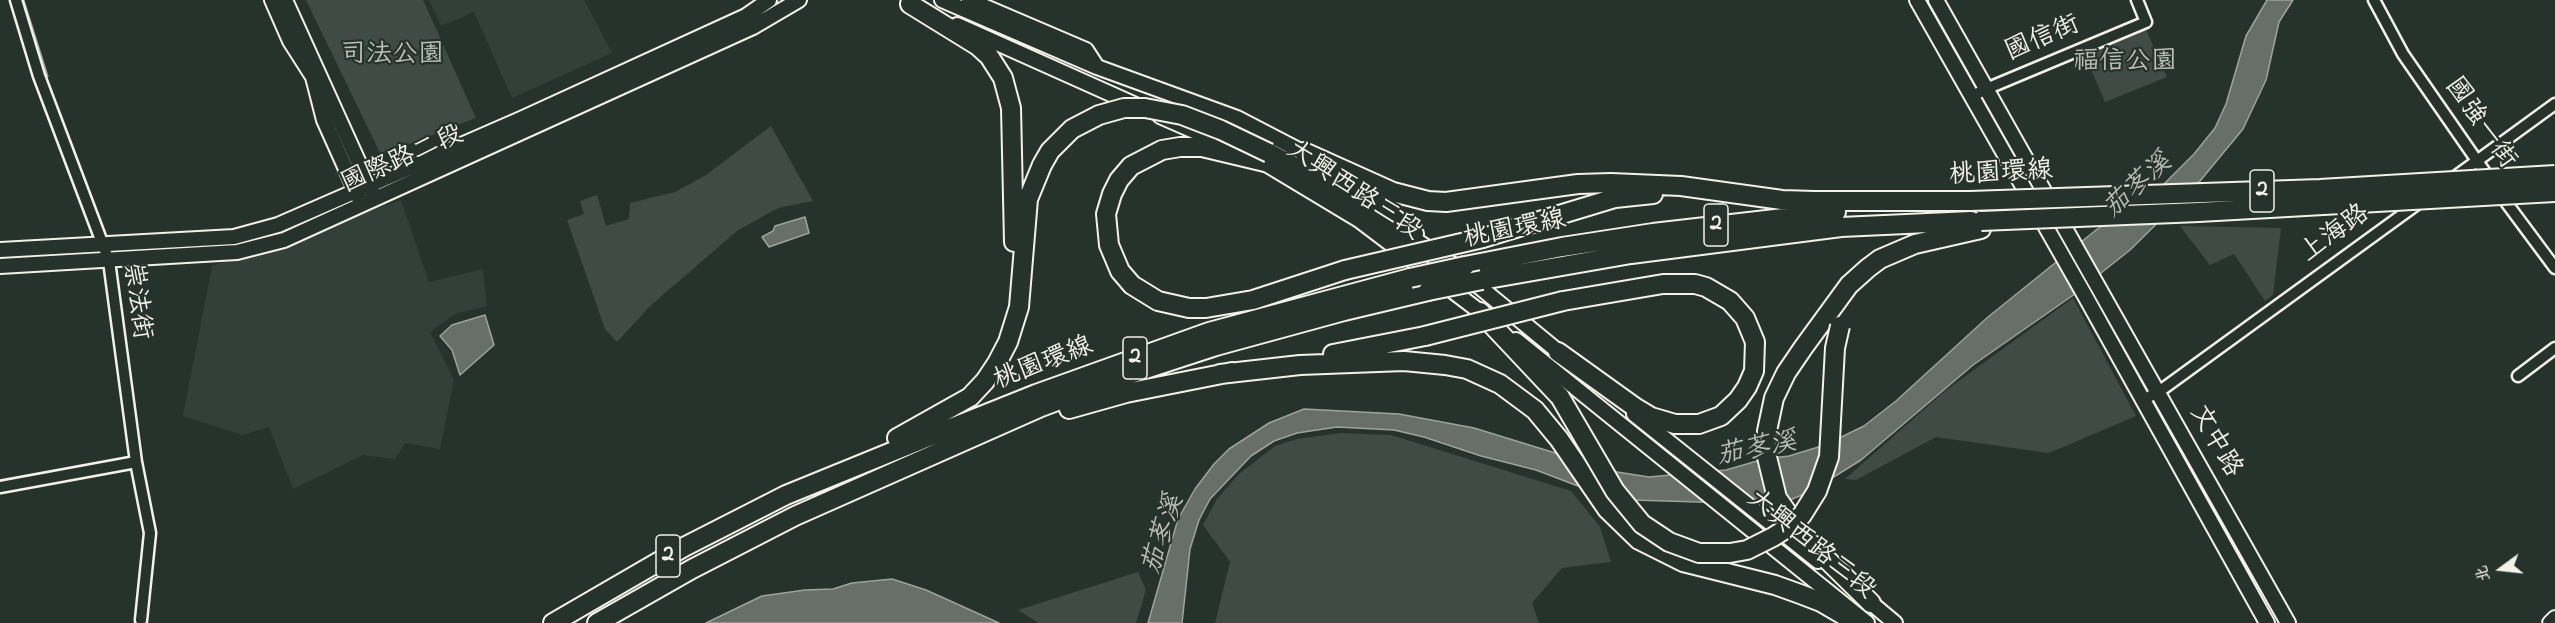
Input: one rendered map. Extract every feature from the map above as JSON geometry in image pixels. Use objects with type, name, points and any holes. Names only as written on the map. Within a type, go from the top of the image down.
[{"type":"highway","points":[[905,2],[978,46],[997,67],[1008,90],[1012,126],[1015,277],[1008,342]]},
{"type":"highway","points":[[867,458],[970,397],[985,381],[1008,342],[1019,307],[1028,200],[1042,165],[1050,151],[1072,129],[1099,115],[1124,108],[1145,108],[1182,115],[1221,130],[1267,158],[1334,188],[1471,274]]},
{"type":"highway","points":[[1267,158],[1202,147],[1180,147],[1162,150],[1131,166],[1119,180],[1106,214],[1109,245],[1120,271],[1132,285],[1158,301],[1189,308],[1206,308],[1253,300],[1345,270],[1483,238],[1625,197],[1656,194],[1741,195]]},
{"type":"highway","points":[[1304,152],[1393,192],[1428,201],[1467,201],[1578,184],[1611,183],[1681,186],[1741,195],[1814,201],[1970,201]]},
{"type":"highway","name":"桃園環線","points":[[597,623],[692,569],[785,521],[1041,407],[1115,379],[1216,346],[1428,291],[1471,274],[1562,247],[1653,233],[1827,213],[1970,201],[2320,189],[2555,175]]},
{"type":"highway","name":"桃園環線","points":[[867,458],[1209,332],[1410,278],[1471,274],[1840,227],[1981,225],[2048,218],[2555,192]]},
{"type":"highway","points":[[1872,603],[1806,538],[1777,498],[1767,466],[1766,441],[1769,416],[1780,384],[1849,285],[1880,259],[1915,244],[1981,225]]},
{"type":"highway","points":[[1480,312],[1560,397],[1615,491],[1642,524],[1669,542],[1699,553],[1730,554],[1747,550],[1790,526],[1802,514],[1817,491],[1829,457],[1834,359],[1840,326],[1849,302],[1866,281],[1895,255],[1915,244]]},
{"type":"highway","points":[[945,448],[1086,403],[1220,374],[1425,336],[1563,301],[1663,284],[1695,284],[1706,287],[1730,301],[1745,318],[1755,342],[1755,363],[1747,387],[1731,408],[1710,421],[1688,426],[1665,422],[1644,412],[1558,352]]},
{"type":"highway","points":[[1220,374],[1300,365],[1426,362],[1467,369],[1515,393],[1546,423],[1607,509],[1639,540],[1683,562],[1775,585],[1800,594],[1821,602],[1857,623]]},
{"type":"highway","name":"2","points":[[553,623],[684,547],[786,495],[867,458]]},
{"type":"street","name":"崇法街","points":[[16,0],[39,76],[109,261],[135,462],[150,533],[141,620]]},
{"type":"street","name":"國際路二段","points":[[0,266],[109,261],[257,249],[284,240],[362,206],[601,90],[746,16],[769,0]]},
{"type":"street","name":"國際路二段","points":[[0,250],[250,234],[278,225],[369,185],[753,27],[799,0]]},
{"type":"street","name":"大興西路三段","points":[[942,0],[1096,67],[1156,91],[1237,118],[1304,152],[1376,201],[1471,274],[1558,352],[1894,623]]},
{"type":"street","points":[[969,0],[1086,50],[1096,67]]},
{"type":"street","points":[[1917,0],[1971,97]]},
{"type":"street","points":[[1936,0],[1986,89]]},
{"type":"street","name":"國信街","points":[[1971,97],[2146,22],[2137,0]]},
{"type":"street","name":"國強一街","points":[[2374,0],[2403,54],[2476,160],[2555,268]]},
{"type":"street","name":"大興西路三段","points":[[905,2],[1267,158],[1359,220],[1480,312],[1867,623]]},
{"type":"street","points":[[280,3],[376,199]]},
{"type":"street","points":[[280,3],[290,41],[313,77],[324,120],[362,206]]},
{"type":"street","name":"文中路","points":[[1986,89],[2288,623]]},
{"type":"street","name":"文中路","points":[[1971,97],[2084,294],[2266,623]]},
{"type":"street","name":"上海路","points":[[2142,401],[2158,392],[2555,105]]},
{"type":"street","points":[[2072,273],[2085,263]]},
{"type":"street","points":[[2518,376],[2555,348]]},
{"type":"street","points":[[0,487],[135,462]]},
{"type":"street","points":[[2550,623],[2555,618]]},
{"type":"shaded area","points":[[429,0],[584,0],[612,53],[512,98],[474,12],[441,26]]},
{"type":"shaded area","points":[[2267,0],[2293,0],[2279,22],[2266,80],[2243,129],[2200,181],[2130,250],[2072,296],[1973,365],[1861,460],[1811,491],[1790,500],[1765,504],[1632,500],[1599,494],[1536,470],[1394,430],[1337,427],[1297,433],[1274,441],[1251,456],[1210,499],[1199,520],[1190,549],[1182,623],[1148,623],[1178,519],[1195,489],[1229,449],[1269,423],[1304,409],[1399,414],[1474,428],[1617,472],[1649,477],[1726,470],[1764,459],[1789,456],[1825,445],[1864,426],[1896,401],[1988,317],[2096,230],[2164,184],[2194,154],[2215,128],[2226,104],[2246,36]]},
{"type":"shaded area","points":[[401,200],[429,282],[483,269],[487,306],[455,314],[430,332],[454,380],[440,449],[405,443],[395,459],[363,455],[293,489],[269,427],[242,435],[183,416],[212,266]]},
{"type":"shaded area","points":[[805,217],[809,233],[769,247],[762,237],[773,231],[775,226]]},
{"type":"shaded area","points":[[485,315],[494,345],[460,375],[452,350],[440,336],[452,325]]},
{"type":"shaded area","points":[[892,579],[926,590],[999,623],[706,623],[762,596],[833,589],[852,583]]},
{"type":"green space","name":"司法公園","points":[[306,0],[423,0],[476,118],[381,155]]},
{"type":"green space","name":"福信公園","points":[[2144,25],[2167,77],[2105,102],[2083,51]]},
{"type":"green space","points":[[771,126],[813,201],[778,208],[737,231],[650,306],[617,342],[605,329],[567,220],[584,214],[580,201],[597,195],[606,226],[629,219],[630,203],[675,192],[706,175]]},
{"type":"green space","points":[[2180,226],[2281,228],[2273,295],[2265,301],[2234,254],[2210,265]]},
{"type":"green space","points":[[2073,298],[2136,416],[2049,453],[1936,437],[1856,480],[1845,479],[1945,391]]},
{"type":"green space","points":[[1341,433],[1391,435],[1571,491],[1600,527],[1611,562],[1562,568],[1532,603],[1539,623],[1215,623],[1230,562],[1203,525],[1217,499],[1239,474],[1275,446],[1297,439]]},
{"type":"green space","points":[[1138,572],[1146,590],[1136,623],[1039,623],[1018,610]]},
{"type":"waterway","points":[[23,0],[47,76]]},
{"type":"water label","name":"茄苳溪","points":[[2139,187]]},
{"type":"water label","name":"茄苳溪","points":[[1757,451]]},
{"type":"water label","name":"茄苳溪","points":[[1165,535]]}]
